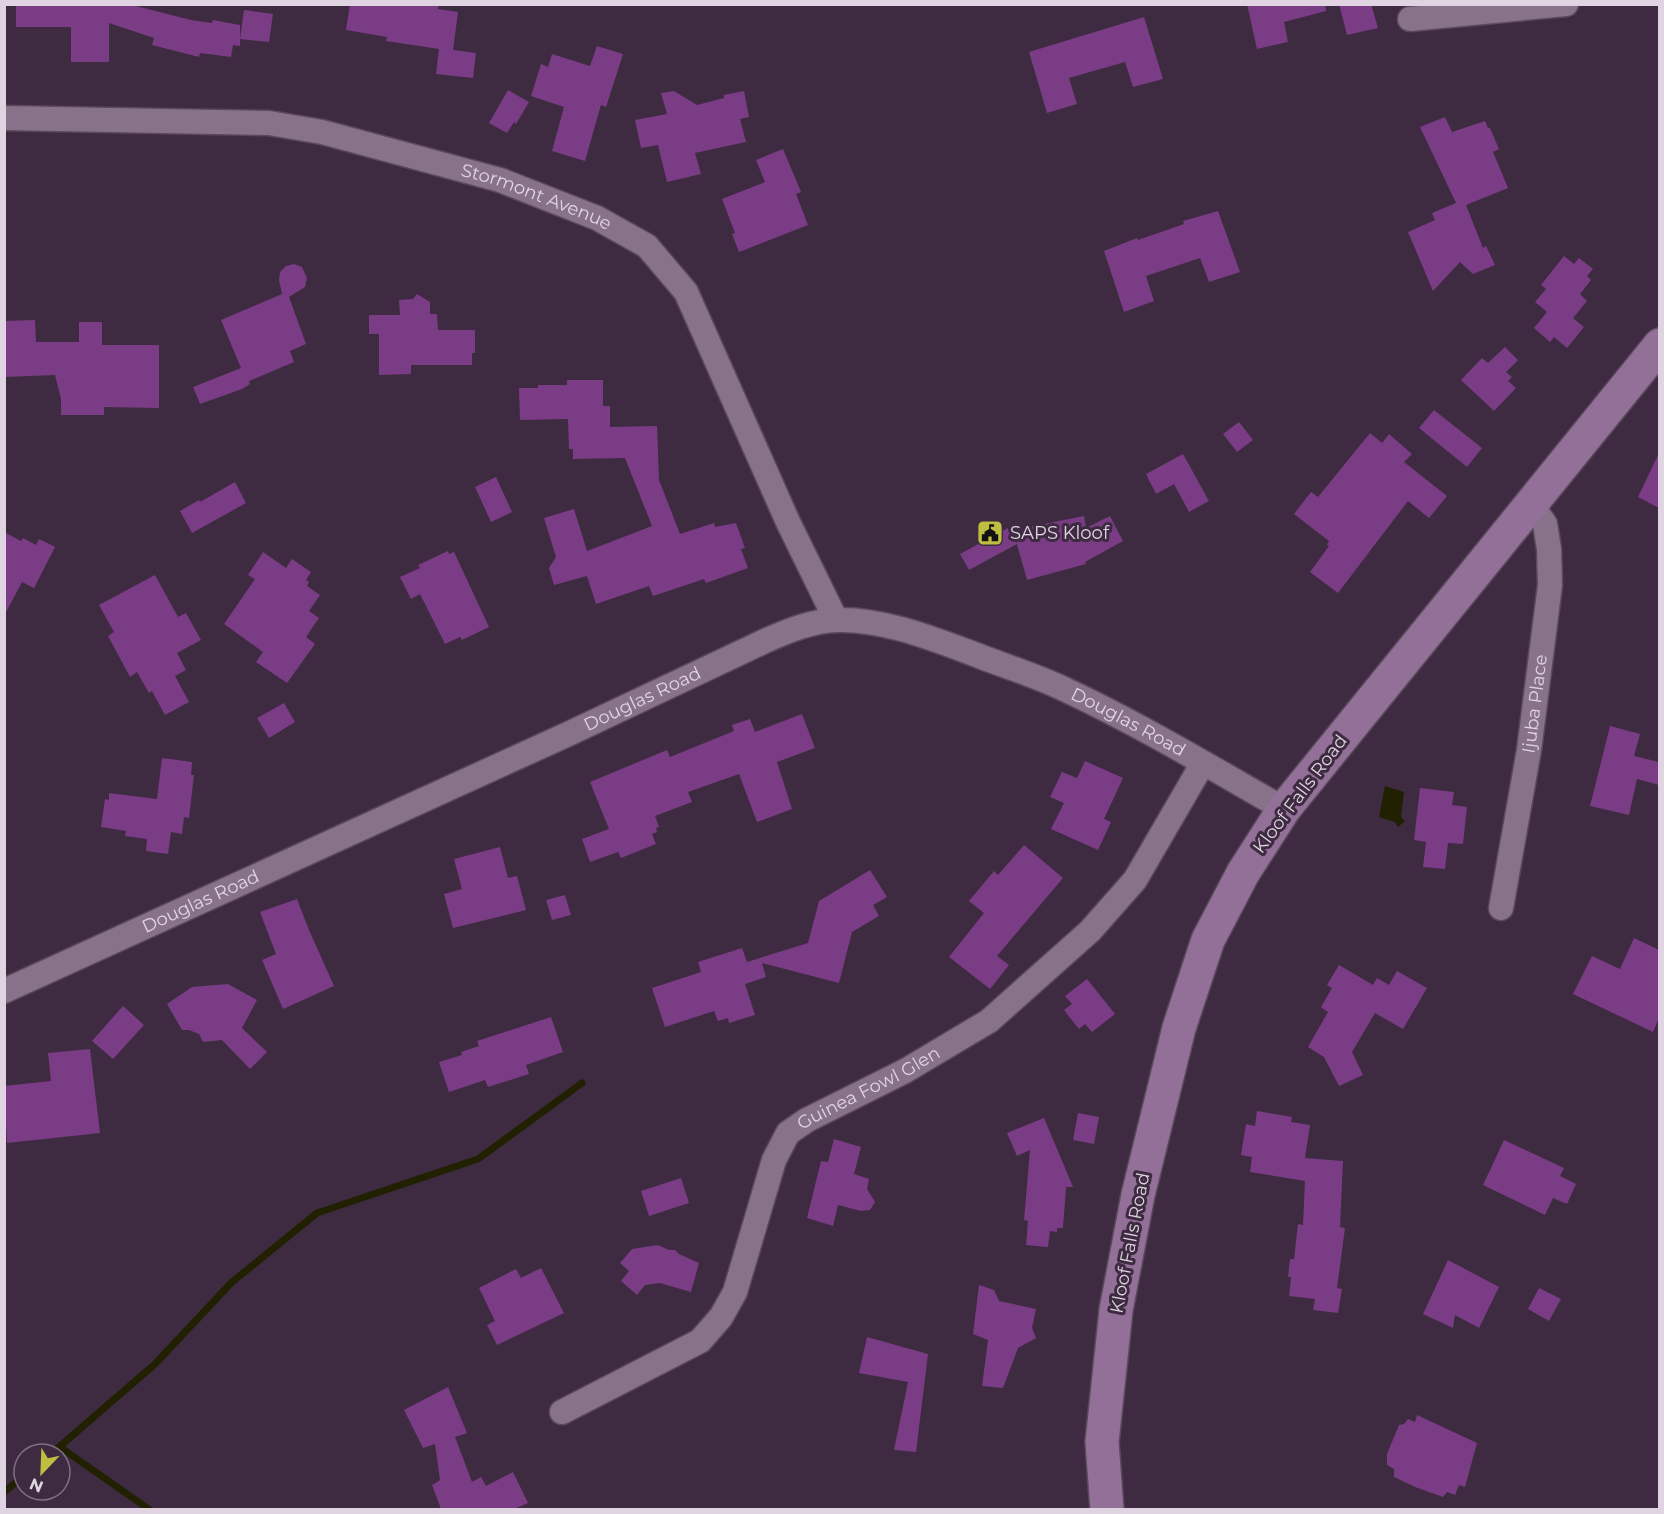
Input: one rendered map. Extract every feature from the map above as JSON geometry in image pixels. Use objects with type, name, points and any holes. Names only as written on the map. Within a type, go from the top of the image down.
[{"type":"main road","name":"Kloof Falls Road","points":[[1107,1509],[1102,1442],[1116,1310],[1138,1195],[1179,1028],[1208,939],[1243,873],[1284,809],[1659,345]]},
{"type":"street","points":[[1410,19],[1566,4]]},
{"type":"street","name":"Stormont Avenue","points":[[4,118],[269,123],[322,132],[500,180],[597,218],[647,246],[686,292],[788,522],[836,620]]},
{"type":"street","name":"Ijuba Place","points":[[1501,908],[1529,750],[1550,585],[1549,549],[1545,524],[1531,504]]},
{"type":"street","name":"Douglas Road","points":[[4,991],[566,735],[729,657],[801,626],[836,620],[862,621],[891,627],[945,643],[1062,688],[1284,809]]},
{"type":"street","name":"Guinea Fowl Glen","points":[[562,1412],[700,1341],[721,1317],[735,1292],[774,1160],[788,1133],[807,1120],[905,1071],[989,1021],[1090,931],[1135,880],[1203,763]]},
{"type":"shaded area","points":[[1385,786],[1404,792],[1401,817],[1405,821],[1398,827],[1395,822],[1379,817]]},
{"type":"building","points":[[16,4],[128,4],[191,20],[212,23],[213,20],[240,25],[240,46],[233,45],[231,57],[200,53],[199,57],[152,45],[154,38],[109,23],[109,62],[71,62],[71,27],[16,27]]},
{"type":"building","points":[[350,4],[439,4],[438,9],[458,12],[453,50],[476,53],[473,78],[436,74],[439,49],[386,41],[387,37],[346,30]]},
{"type":"building","points":[[1247,4],[1325,4],[1326,11],[1284,22],[1288,42],[1257,49]]},
{"type":"building","points":[[1339,4],[1371,4],[1378,28],[1347,35]]},
{"type":"building","points":[[244,10],[273,14],[269,42],[240,39]]},
{"type":"building","points":[[1144,17],[1163,79],[1133,87],[1125,62],[1069,78],[1077,104],[1047,113],[1029,52]]},
{"type":"building","points":[[597,46],[623,54],[606,107],[601,105],[585,161],[552,151],[564,107],[531,96],[541,64],[548,67],[552,54],[590,66]]},
{"type":"building","points":[[508,90],[529,102],[516,124],[514,122],[507,133],[489,123]]},
{"type":"building","points":[[674,91],[697,105],[724,98],[724,95],[744,91],[749,117],[740,119],[746,142],[695,153],[701,174],[667,182],[658,145],[641,148],[635,120],[667,114],[661,93]]},
{"type":"building","points":[[1445,117],[1452,132],[1485,121],[1499,149],[1493,152],[1508,188],[1466,205],[1483,248],[1486,246],[1495,265],[1473,274],[1460,262],[1433,291],[1408,232],[1435,220],[1432,213],[1456,203],[1420,127]]},
{"type":"building","points":[[783,149],[801,192],[796,194],[808,225],[739,252],[732,234],[735,233],[722,199],[765,182],[756,160]]},
{"type":"building","points":[[1218,211],[1240,272],[1209,282],[1200,258],[1146,276],[1154,301],[1124,312],[1104,251],[1184,224],[1183,221]]},
{"type":"building","points":[[1564,256],[1574,264],[1579,258],[1593,269],[1587,276],[1591,280],[1580,294],[1587,301],[1573,318],[1584,327],[1567,348],[1554,337],[1550,342],[1534,328],[1547,312],[1535,302],[1546,289],[1541,285]]},
{"type":"building","points":[[294,264],[302,267],[307,278],[305,287],[289,297],[306,344],[290,351],[294,362],[249,381],[250,384],[242,389],[200,404],[193,387],[241,368],[221,320],[282,294],[280,272],[286,266]]},
{"type":"building","points":[[417,294],[430,302],[430,314],[437,314],[438,330],[475,330],[475,353],[472,353],[472,365],[411,365],[411,374],[379,375],[379,334],[369,334],[369,315],[400,315],[399,300],[413,299]]},
{"type":"building","points":[[35,320],[36,342],[79,342],[79,322],[102,322],[102,345],[159,345],[159,408],[104,407],[104,415],[61,415],[61,399],[55,375],[4,377],[4,321]]},
{"type":"building","points":[[1505,347],[1518,360],[1506,372],[1512,377],[1508,381],[1516,388],[1494,411],[1461,380],[1482,358],[1488,363]]},
{"type":"building","points":[[567,380],[603,380],[603,406],[610,406],[610,427],[657,426],[659,480],[680,534],[714,523],[715,527],[736,523],[745,548],[741,549],[748,568],[706,583],[704,579],[653,596],[649,586],[596,604],[587,576],[554,585],[549,568],[556,557],[544,518],[574,509],[587,551],[652,526],[625,458],[573,459],[573,449],[569,449],[568,419],[520,420],[519,388],[538,388],[538,385],[567,385]]},
{"type":"building","points":[[1434,410],[1482,448],[1467,467],[1419,428]]},
{"type":"building","points":[[1239,422],[1253,440],[1237,452],[1223,434]]},
{"type":"building","points":[[1370,433],[1382,443],[1389,434],[1412,454],[1404,462],[1447,496],[1429,518],[1408,501],[1338,593],[1310,572],[1329,546],[1327,545],[1329,541],[1294,514],[1311,492],[1318,497]]},
{"type":"building","points":[[1659,453],[1659,508],[1638,497]]},
{"type":"building","points":[[1183,454],[1209,501],[1189,512],[1174,484],[1156,494],[1146,474]]},
{"type":"building","points":[[496,477],[512,512],[491,522],[475,487]]},
{"type":"building","points":[[235,482],[246,503],[192,533],[180,511]]},
{"type":"building","points":[[1084,516],[1086,528],[1110,516],[1123,541],[1085,562],[1086,564],[1027,580],[1013,530]]},
{"type":"building","points":[[1008,528],[1017,544],[969,570],[960,554]]},
{"type":"building","points":[[4,532],[21,541],[23,538],[36,545],[39,539],[55,547],[34,588],[22,582],[4,616]]},
{"type":"building","points":[[448,551],[449,554],[454,552],[489,627],[462,640],[460,637],[445,644],[420,594],[411,599],[400,577],[420,568],[418,565]]},
{"type":"building","points":[[263,552],[286,568],[292,559],[311,572],[306,580],[309,582],[307,586],[320,595],[309,611],[319,618],[306,637],[315,644],[287,683],[256,662],[263,652],[224,624],[255,579],[248,575]]},
{"type":"building","points":[[155,575],[178,617],[186,613],[201,640],[177,653],[186,670],[175,676],[189,702],[165,715],[152,691],[149,693],[137,672],[130,677],[108,636],[114,632],[99,605]]},
{"type":"building","points":[[284,703],[295,722],[269,738],[257,718]]},
{"type":"building","points":[[802,714],[815,748],[777,762],[792,809],[757,822],[739,774],[688,792],[692,802],[655,816],[659,827],[656,828],[657,832],[652,834],[656,844],[621,858],[618,852],[590,862],[582,839],[609,829],[590,782],[667,750],[670,757],[734,731],[732,725],[750,719],[755,732]]},
{"type":"building","points":[[1610,726],[1640,734],[1634,756],[1659,762],[1659,785],[1637,779],[1629,815],[1590,806]]},
{"type":"building","points":[[162,758],[192,762],[191,775],[194,775],[189,818],[184,817],[182,834],[171,832],[168,854],[146,851],[147,839],[125,836],[126,831],[101,827],[105,799],[109,800],[109,793],[157,799]]},
{"type":"building","points":[[1085,761],[1123,778],[1104,819],[1111,822],[1098,850],[1051,829],[1064,803],[1050,797],[1062,772],[1077,778]]},
{"type":"building","points":[[1420,788],[1454,792],[1452,805],[1467,807],[1463,844],[1448,843],[1445,869],[1423,867],[1426,842],[1414,840]]},
{"type":"building","points":[[1024,845],[1063,878],[997,956],[1009,965],[990,989],[949,957],[984,913],[969,901],[994,871],[998,875]]},
{"type":"building","points":[[500,847],[508,878],[517,876],[526,910],[453,928],[444,894],[462,889],[454,859]]},
{"type":"building","points":[[870,870],[887,897],[873,905],[879,916],[852,932],[839,983],[762,963],[766,977],[745,984],[755,1015],[729,1023],[728,1018],[718,1021],[714,1011],[665,1027],[652,988],[701,972],[698,962],[742,948],[747,962],[808,943],[819,901]]},
{"type":"building","points":[[565,895],[571,915],[552,920],[546,900]]},
{"type":"building","points":[[297,899],[334,986],[283,1009],[262,960],[276,954],[260,912]]},
{"type":"building","points":[[1634,938],[1659,950],[1659,1018],[1653,1032],[1573,994],[1592,956],[1620,969]]},
{"type":"building","points":[[1339,965],[1373,985],[1377,978],[1389,985],[1397,971],[1427,988],[1403,1029],[1375,1013],[1352,1052],[1363,1075],[1339,1086],[1324,1057],[1308,1047],[1328,1012],[1321,1007],[1332,988],[1327,985]]},
{"type":"building","points":[[1087,979],[1115,1014],[1092,1032],[1085,1024],[1079,1029],[1064,1010],[1072,1004],[1065,996]]},
{"type":"building","points":[[228,984],[257,1000],[242,1028],[267,1052],[250,1069],[222,1040],[203,1042],[199,1034],[182,1030],[167,1004],[192,987]]},
{"type":"building","points":[[123,1006],[144,1025],[113,1059],[92,1041]]},
{"type":"building","points":[[551,1017],[563,1052],[526,1065],[529,1074],[488,1087],[485,1080],[449,1092],[439,1062],[462,1055],[461,1052],[479,1046],[477,1041]]},
{"type":"building","points":[[90,1049],[100,1133],[7,1143],[4,1086],[51,1081],[48,1053]]},
{"type":"building","points":[[1257,1111],[1292,1117],[1291,1122],[1310,1125],[1305,1158],[1343,1161],[1340,1227],[1345,1228],[1337,1288],[1342,1289],[1338,1313],[1313,1310],[1315,1299],[1289,1296],[1290,1259],[1294,1259],[1298,1224],[1303,1225],[1305,1181],[1250,1172],[1252,1157],[1241,1155],[1246,1124],[1255,1126]]},
{"type":"building","points":[[1078,1113],[1099,1117],[1094,1144],[1073,1140]]},
{"type":"building","points":[[1044,1118],[1073,1187],[1066,1187],[1063,1228],[1057,1228],[1057,1232],[1050,1231],[1048,1247],[1026,1245],[1028,1221],[1024,1220],[1030,1150],[1017,1156],[1007,1133]]},
{"type":"building","points":[[834,1139],[861,1147],[854,1174],[869,1179],[867,1189],[875,1202],[870,1210],[861,1211],[838,1205],[833,1226],[807,1218],[821,1161],[828,1162]]},
{"type":"building","points":[[1504,1140],[1564,1168],[1560,1176],[1576,1184],[1567,1204],[1553,1198],[1545,1215],[1483,1185]]},
{"type":"building","points":[[681,1178],[689,1203],[649,1216],[641,1191]]},
{"type":"building","points":[[658,1245],[675,1250],[699,1263],[691,1292],[660,1283],[645,1285],[637,1295],[621,1281],[629,1271],[620,1263],[632,1249]]},
{"type":"building","points":[[1448,1260],[1499,1287],[1479,1328],[1455,1315],[1453,1328],[1423,1314]]},
{"type":"building","points":[[541,1268],[564,1313],[497,1345],[487,1325],[495,1321],[479,1288],[516,1269],[521,1278]]},
{"type":"building","points":[[979,1285],[994,1290],[999,1301],[1036,1309],[1032,1328],[1036,1338],[1018,1348],[1003,1388],[982,1386],[988,1340],[973,1334]]},
{"type":"building","points":[[1539,1288],[1561,1299],[1549,1321],[1528,1309]]},
{"type":"building","points":[[867,1337],[928,1354],[916,1452],[894,1450],[908,1382],[859,1373]]},
{"type":"building","points":[[448,1387],[467,1433],[455,1437],[472,1482],[481,1477],[486,1486],[513,1472],[528,1503],[514,1509],[441,1509],[432,1485],[440,1480],[435,1444],[423,1448],[404,1410]]},
{"type":"building","points":[[1417,1415],[1477,1443],[1465,1487],[1459,1485],[1455,1495],[1447,1492],[1443,1497],[1415,1487],[1394,1477],[1394,1469],[1387,1465],[1387,1454],[1399,1425],[1404,1424],[1408,1419],[1415,1422]]},
{"type":"waterway","points":[[65,1442],[155,1364],[232,1282],[317,1213],[478,1159],[582,1083]]},
{"type":"waterway","points":[[72,1455],[150,1510]]},
{"type":"waterway","points":[[4,1492],[12,1486]]},
{"type":"place","name":"SAPS Kloof","points":[[990,533]]}]
